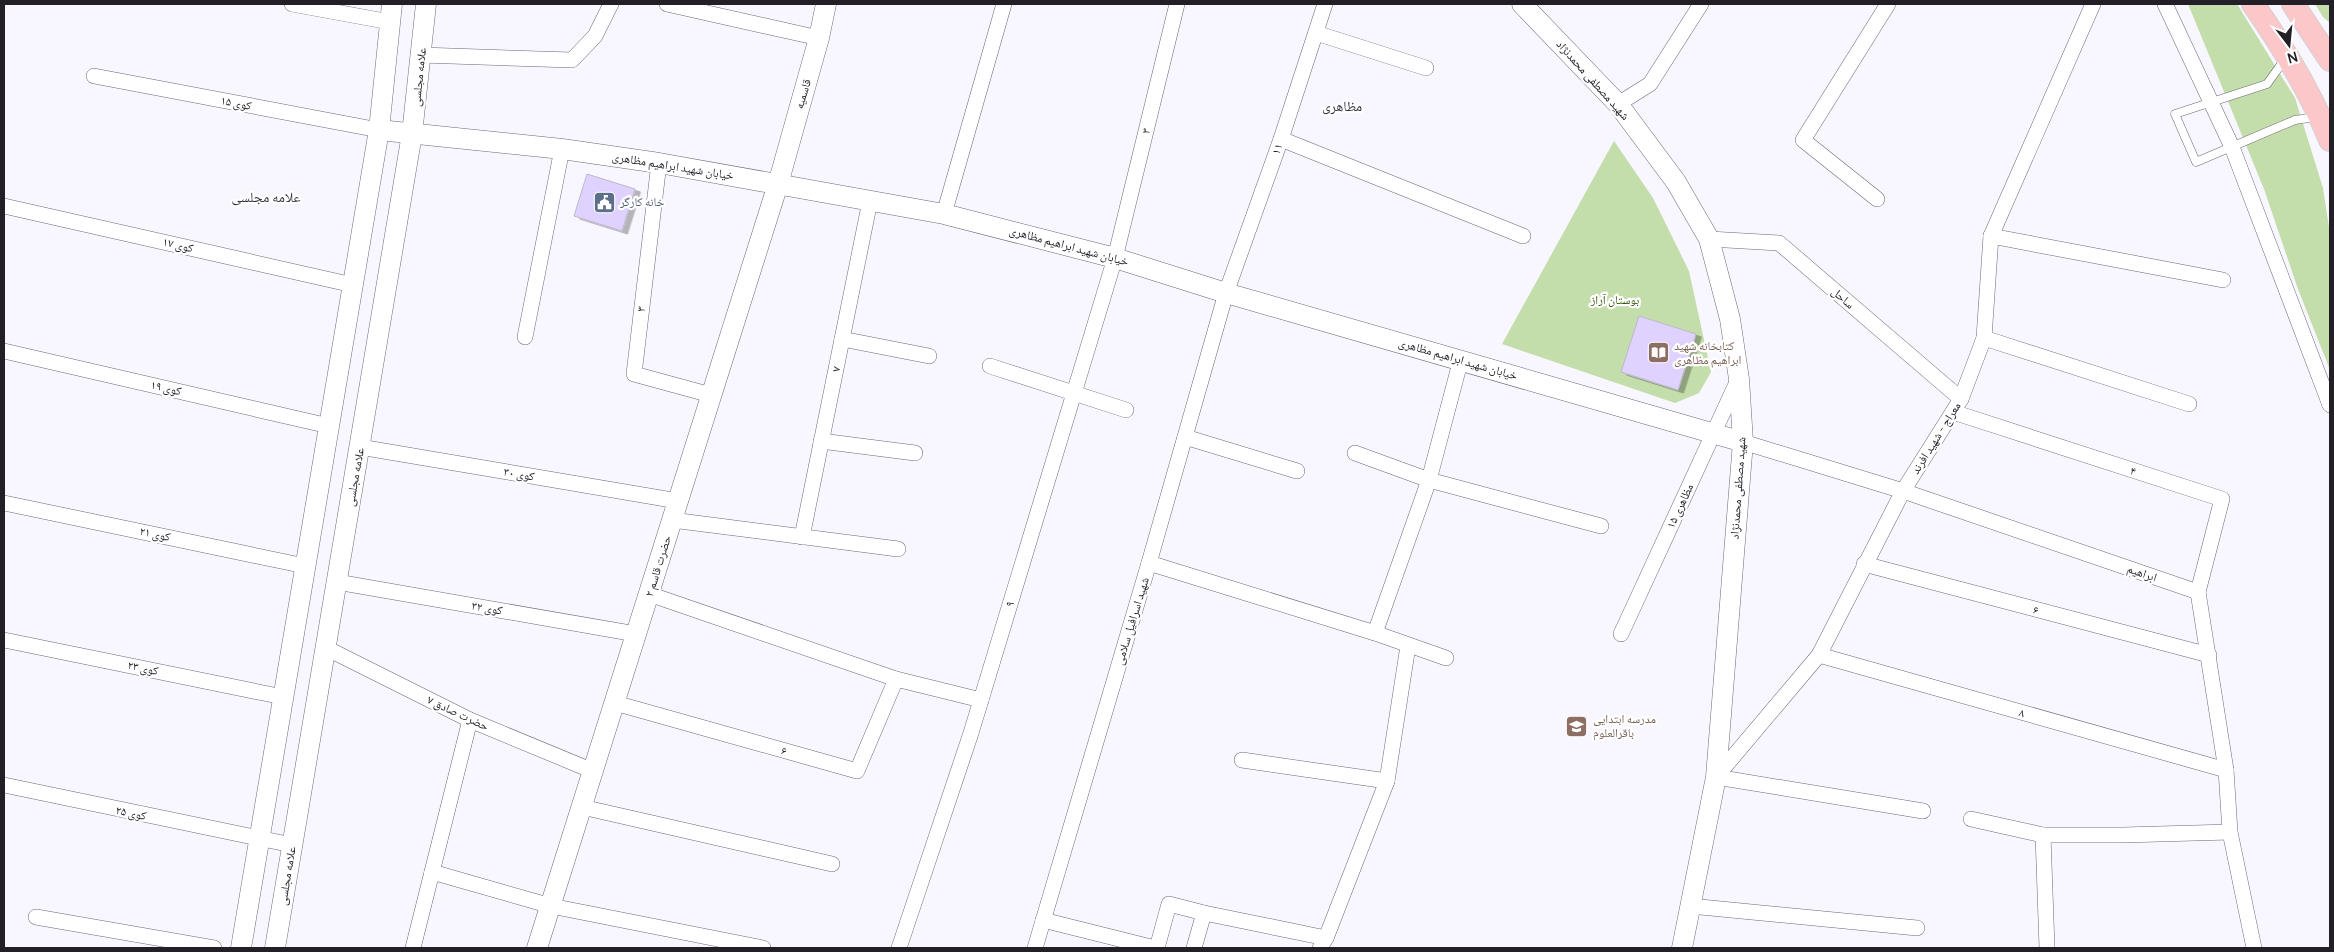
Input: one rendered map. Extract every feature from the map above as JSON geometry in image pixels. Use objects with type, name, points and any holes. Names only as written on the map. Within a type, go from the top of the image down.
[{"type":"main road","name":"علامه مجلسی","points":[[275,948],[412,134],[426,4]]},
{"type":"main road","name":"قاسمیه","points":[[778,184],[819,38],[826,4]]},
{"type":"main road","name":"شهید مصطفی محمدنژاد","points":[[1522,4],[1618,104],[1676,182],[1709,239],[1730,319],[1739,378],[1743,442],[1716,776],[1682,948]]},
{"type":"main road","points":[[2253,4],[2288,55],[2320,116],[2330,140]]},
{"type":"main road","points":[[2293,4],[2329,58]]},
{"type":"main road","points":[[241,948],[379,130],[391,13]]},
{"type":"main road","name":"خیابان شهید ابراهیم مظاهری","points":[[379,130],[562,149],[659,163],[944,214],[1115,258],[1226,293],[1461,359],[1713,435],[1743,442]]},
{"type":"main road","name":"۲ حضرت قاسم","points":[[538,948],[778,184]]},
{"type":"street","points":[[292,4],[391,13]]},
{"type":"street","points":[[421,55],[572,60],[595,36],[610,4]]},
{"type":"street","points":[[667,4],[819,38]]},
{"type":"street","points":[[944,214],[1004,4]]},
{"type":"street","name":"۳","points":[[1115,258],[1177,4]]},
{"type":"street","name":"۱۱","points":[[1226,293],[1281,139],[1325,4]]},
{"type":"street","points":[[1618,104],[1650,84],[1701,4]]},
{"type":"street","points":[[1877,199],[1803,140],[1888,4]]},
{"type":"street","name":"معراج - شهید افرند","points":[[1716,776],[1819,655],[1902,491],[1957,406],[1984,338],[1991,236],[2093,4]]},
{"type":"street","points":[[2165,4],[2213,102],[2232,147],[2330,405]]},
{"type":"street","points":[[1316,33],[1426,68]]},
{"type":"street","name":"کوی ۱۵","points":[[94,76],[379,130]]},
{"type":"street","points":[[1281,139],[1523,236]]},
{"type":"street","points":[[525,337],[562,149]]},
{"type":"street","name":"۳","points":[[659,163],[634,374],[712,395]]},
{"type":"street","name":"۷","points":[[802,537],[870,201]]},
{"type":"street","name":"کوی ۱۷","points":[[4,206],[352,285]]},
{"type":"street","points":[[1991,236],[2224,280]]},
{"type":"street","name":"ساحل","points":[[1709,239],[1779,243],[1957,406]]},
{"type":"street","name":"۹","points":[[899,948],[981,700],[1115,258]]},
{"type":"street","name":"شهید اسرافیل سلامی","points":[[1035,948],[1149,563],[1226,293]]},
{"type":"street","points":[[1984,338],[2189,404]]},
{"type":"street","points":[[842,339],[929,356]]},
{"type":"street","name":"کوی ۱۹","points":[[4,351],[329,426]]},
{"type":"street","points":[[1375,634],[1429,480],[1461,359]]},
{"type":"street","points":[[990,366],[1126,410]]},
{"type":"street","name":"۱۵ مظاهری","points":[[1621,634],[1739,378]]},
{"type":"street","name":"۴","points":[[1957,406],[2222,500],[2198,592]]},
{"type":"street","points":[[1185,437],[1297,472]]},
{"type":"street","points":[[822,441],[915,453]]},
{"type":"street","name":"ابراهیم","points":[[1743,442],[1902,491],[2198,592]]},
{"type":"street","name":"کوی ۳۰","points":[[360,447],[678,501]]},
{"type":"street","points":[[1355,453],[1429,480],[1601,526]]},
{"type":"street","name":"کوی ۲۱","points":[[4,502],[305,566]]},
{"type":"street","points":[[672,520],[898,549]]},
{"type":"street","points":[[1149,563],[1446,658]]},
{"type":"street","name":"۶","points":[[1864,564],[2209,655]]},
{"type":"street","name":"کوی ۳۲","points":[[337,582],[636,634]]},
{"type":"street","points":[[2198,592],[2226,770],[2230,832],[2254,948]]},
{"type":"street","points":[[649,594],[896,678],[981,700]]},
{"type":"street","name":"کوی ۲۳","points":[[4,640],[283,697]]},
{"type":"street","points":[[1043,920],[1156,948],[1169,904],[1323,943],[1386,781],[1408,646]]},
{"type":"street","name":"۷ حضرت صادق","points":[[326,648],[470,720],[593,771]]},
{"type":"street","name":"۸","points":[[1819,655],[2226,770]]},
{"type":"street","name":"۶","points":[[615,703],[857,771],[896,678]]},
{"type":"street","points":[[413,948],[470,720]]},
{"type":"street","points":[[1242,760],[1386,781]]},
{"type":"street","points":[[1716,776],[1923,811]]},
{"type":"street","name":"کوی ۲۵","points":[[4,785],[259,840],[292,845]]},
{"type":"street","points":[[582,807],[832,864]]},
{"type":"street","points":[[1971,819],[2043,834],[2123,835],[2230,832]]},
{"type":"street","points":[[2043,834],[2047,948]]},
{"type":"street","points":[[432,872],[551,906],[762,948]]},
{"type":"street","points":[[1690,906],[1917,928]]},
{"type":"street","points":[[1194,948],[1204,913]]},
{"type":"street","points":[[36,917],[214,948]]},
{"type":"lane","points":[[2288,55],[2267,84],[2175,114],[2196,162],[2295,120],[2320,116]]},
{"type":"green space","points":[[2188,4],[2237,4],[2295,98],[2323,188],[2330,234],[2330,370],[2298,289],[2264,189]]},
{"type":"green space","points":[[2315,4],[2330,4],[2330,23],[2323,17]]},
{"type":"green space","name":"بوستان آراز","points":[[1614,141],[1653,198],[1689,271],[1711,372],[1699,393],[1675,403],[1502,344]]},
{"type":"building","name":"خانه کارگر","points":[[587,174],[635,189],[622,231],[574,216]]},
{"type":"building","name":"کتابخانه شهید ابراهیم مظاهری","points":[[1639,316],[1696,334],[1678,390],[1621,372]]},
{"type":"place","name":"خانه کارگر","points":[[604,202]]},
{"type":"place","name":"کتابخانه شهید ابراهیم مظاهری","points":[[1658,353]]},
{"type":"place","name":"مدرسه ابتدایی باقرالعلوم","points":[[1577,726]]},
{"type":"district","name":"مظاهری","points":[[1342,106]]},
{"type":"district","name":"علامه مجلسی","points":[[266,197]]}]
